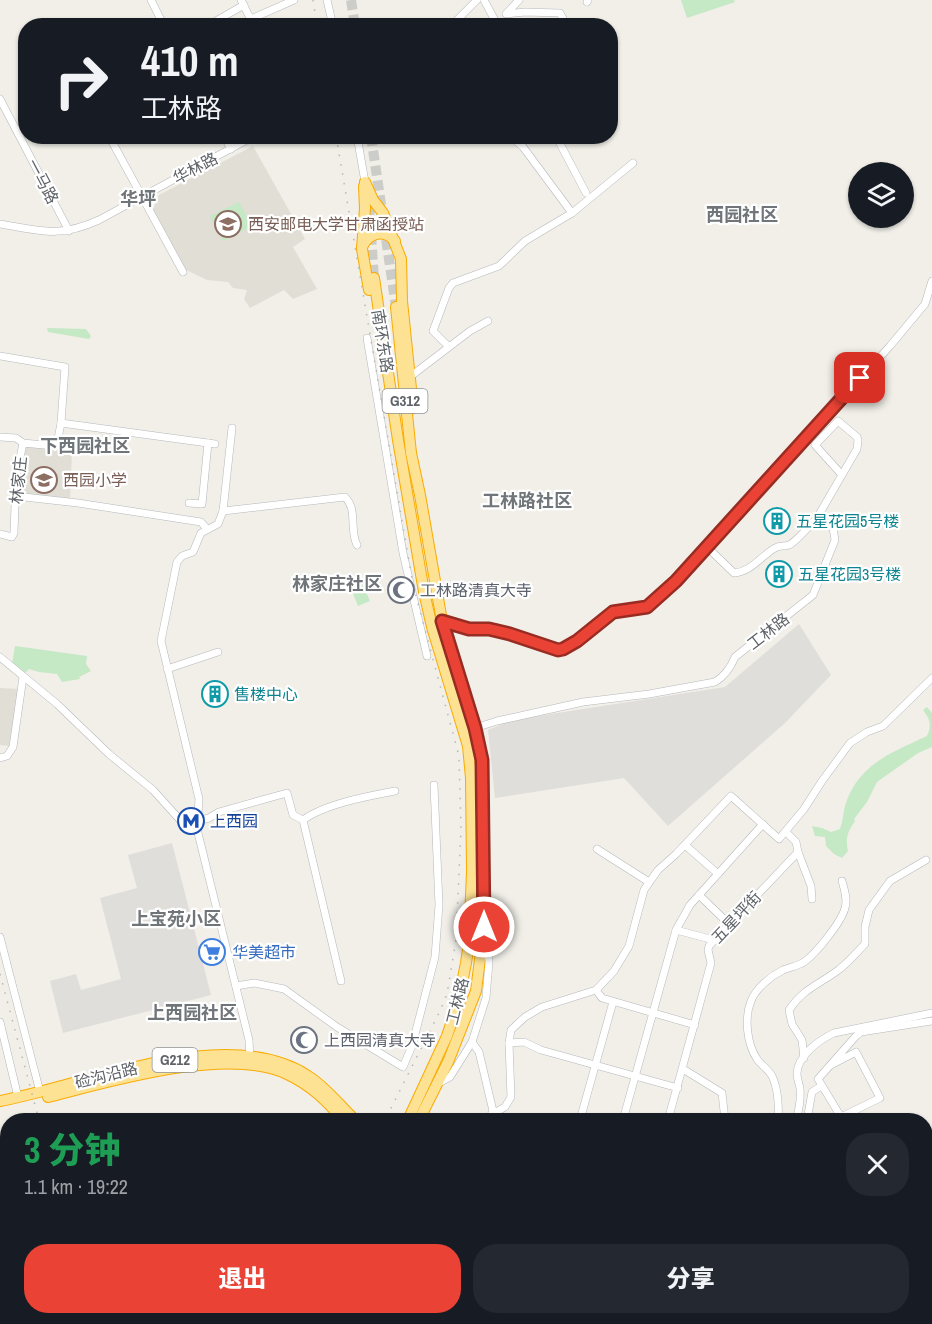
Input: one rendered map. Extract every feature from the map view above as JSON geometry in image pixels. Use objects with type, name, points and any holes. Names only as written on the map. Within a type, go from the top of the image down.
[{"type":"highway","points":[[365,182],[382,213],[401,259],[402,301],[411,376],[420,495]]},
{"type":"highway","points":[[365,182],[362,249],[376,364],[398,440]]},
{"type":"highway","points":[[362,249],[367,238],[377,233],[388,235],[396,244]]},
{"type":"highway","name":"南环东路","points":[[374,278],[398,440]]},
{"type":"highway","name":"南环东路","points":[[396,307],[411,453],[420,495]]},
{"type":"highway","name":"工林路","points":[[398,440],[432,627],[468,746],[470,762],[472,872],[469,944],[458,1003],[447,1036],[411,1113]]},
{"type":"highway","name":"工林路","points":[[420,495],[442,621],[475,728],[483,769],[484,927],[476,990],[439,1083],[423,1113]]},
{"type":"highway","name":"硷沟沿路","points":[[0,1101],[102,1075],[175,1060],[250,1060]]},
{"type":"highway","name":"硷沟沿路","points":[[0,1108],[158,1072],[250,1060]]},
{"type":"highway","name":"G212","points":[[250,1060],[275,1060],[291,1066],[309,1076],[346,1113]]},
{"type":"highway","name":"G212","points":[[250,1060],[305,1083],[337,1113]]},
{"type":"street","points":[[151,0],[160,18]]},
{"type":"street","points":[[260,18],[294,0]]},
{"type":"street","points":[[327,0],[331,18]]},
{"type":"street","points":[[459,18],[477,0]]},
{"type":"street","points":[[484,0],[494,18]]},
{"type":"street","points":[[519,0],[506,14],[560,13],[563,18]]},
{"type":"street","points":[[220,18],[243,3],[251,18]]},
{"type":"street","name":"一马路","points":[[0,99],[18,133]]},
{"type":"street","name":"一马路","points":[[24,144],[69,231]]},
{"type":"street","points":[[113,144],[183,272]]},
{"type":"street","points":[[228,144],[231,149]]},
{"type":"street","name":"华林路","points":[[0,224],[48,232],[69,231],[99,220],[240,144]]},
{"type":"street","points":[[358,144],[365,182]]},
{"type":"street","points":[[519,144],[572,213]]},
{"type":"street","points":[[560,144],[586,194]]},
{"type":"street","points":[[448,346],[433,331],[453,283],[499,266],[525,241],[572,213],[633,163]]},
{"type":"street","points":[[432,627],[442,621],[469,629],[489,629],[558,650],[577,641],[613,612],[624,609],[643,609],[650,605],[707,547],[925,304],[932,281]]},
{"type":"street","points":[[411,376],[448,346],[488,321]]},
{"type":"street","points":[[367,338],[376,364],[403,553],[427,656]]},
{"type":"street","points":[[0,356],[65,367],[62,423],[211,444],[202,504],[189,503]]},
{"type":"street","points":[[707,547],[734,573],[739,573],[750,568],[775,548],[789,545],[817,518],[842,475],[857,449],[858,440],[838,421],[815,445],[842,475]]},
{"type":"street","name":"林家庄","points":[[0,534],[12,537],[14,533],[16,478],[23,443],[54,446],[57,444],[62,423]]},
{"type":"street","points":[[232,428],[223,511],[218,524],[201,533],[193,552],[182,556],[177,562],[161,641],[197,790],[199,804],[197,825],[249,1041],[250,1060]]},
{"type":"street","points":[[0,436],[16,438],[23,443]]},
{"type":"street","points":[[15,496],[69,501],[201,522],[207,529]]},
{"type":"street","points":[[223,511],[345,497],[352,509],[353,537],[357,544]]},
{"type":"street","name":"工林路","points":[[475,728],[584,702],[649,694],[715,682],[731,668],[735,657],[813,595],[835,540],[833,528],[817,518]]},
{"type":"street","points":[[167,669],[218,652]]},
{"type":"street","points":[[0,657],[57,704],[109,754],[153,790],[190,831],[219,812],[287,793],[293,815],[303,820]]},
{"type":"street","points":[[0,758],[7,756],[13,747],[23,677]]},
{"type":"street","points":[[472,1042],[479,1052],[493,1111],[496,1112],[505,1107],[511,1097],[509,1043],[511,1030],[525,1017],[542,1008],[596,990],[614,971],[629,946],[644,890],[649,882],[731,796],[778,839],[804,810],[850,743],[867,732],[883,726],[932,678]]},
{"type":"street","points":[[236,986],[254,983],[284,989],[337,1027],[404,1067],[412,1046],[435,957],[439,904],[434,785]]},
{"type":"street","points":[[303,820],[314,812],[354,799],[395,791]]},
{"type":"street","points":[[303,820],[341,981]]},
{"type":"street","points":[[625,1113],[676,930],[690,905],[763,824]]},
{"type":"street","points":[[786,832],[795,842],[811,886],[812,899]]},
{"type":"street","points":[[685,845],[718,874]]},
{"type":"street","points":[[597,849],[649,882]]},
{"type":"street","name":"五星坪街","points":[[670,1113],[711,963],[708,950],[714,940],[798,852]]},
{"type":"street","points":[[804,1058],[802,1040],[792,1024],[789,1010],[809,988],[839,970],[865,944],[868,910],[890,881],[926,860]]},
{"type":"street","points":[[777,1113],[775,1083],[770,1072],[758,1061],[751,1048],[747,1025],[751,1001],[769,979],[783,970],[803,964],[832,929],[845,908],[846,898],[842,881]]},
{"type":"street","points":[[699,895],[729,924]]},
{"type":"street","points":[[439,1083],[450,1077],[472,1042],[486,998],[489,962],[484,927]]},
{"type":"street","points":[[676,930],[714,940]]},
{"type":"street","points":[[0,937],[40,1092]]},
{"type":"street","points":[[596,990],[602,998],[613,1002],[695,1025]]},
{"type":"street","points":[[582,1113],[613,1002]]},
{"type":"street","points":[[798,1113],[800,1105],[798,1066],[820,1040],[834,1033],[932,1013]]},
{"type":"street","points":[[838,1113],[818,1079],[861,1032],[932,1021]]},
{"type":"street","points":[[0,1022],[18,1097]]},
{"type":"street","points":[[509,1043],[524,1042],[541,1050],[678,1088]]},
{"type":"street","points":[[831,1065],[856,1052],[880,1098],[849,1113]]},
{"type":"street","points":[[683,1069],[722,1093],[724,1113]]},
{"type":"street","points":[[808,1113],[812,1092],[821,1086]]},
{"type":"shaded area","name":"西安邮电大学甘肃函授站","points":[[253,146],[305,239],[293,247],[317,289],[293,299],[284,290],[250,308],[244,299],[247,290],[233,288],[228,282],[207,280],[182,268],[153,209],[159,195]]},
{"type":"shaded area","name":"西园小学","points":[[27,444],[72,450],[70,500],[14,498]]},
{"type":"shaded area","points":[[799,624],[831,675],[785,723],[668,826],[624,778],[495,798],[488,730],[512,720],[725,687]]},
{"type":"shaded area","points":[[0,688],[19,689],[9,746],[0,745]]},
{"type":"shaded area","points":[[172,843],[211,995],[63,1033],[50,981],[76,974],[81,990],[121,979],[100,898],[137,888],[128,855]]},
{"type":"green space","points":[[681,0],[734,0],[735,2],[687,18]]},
{"type":"green space","points":[[239,202],[252,226],[223,241],[210,216]]},
{"type":"green space","points":[[47,328],[86,329],[91,336],[89,339],[48,332]]},
{"type":"green space","points":[[361,581],[370,601],[358,606],[350,586]]},
{"type":"green space","points":[[15,646],[87,656],[86,664],[91,671],[79,677],[80,679],[62,682],[57,674],[29,669],[24,674],[12,664]]},
{"type":"green space","points":[[927,707],[932,713],[932,747],[918,753],[877,782],[867,802],[854,819],[847,838],[848,851],[842,858],[834,854],[826,846],[825,837],[815,836],[812,826],[831,832],[840,829],[851,792],[867,770],[889,755],[927,736],[930,722],[923,710]]},
{"type":"tunnel","points":[[351,0],[354,18]]},
{"type":"tunnel","points":[[372,144],[396,307]]},
{"type":"tunnel","points":[[369,205],[374,278]]},
{"type":"railway","points":[[313,0],[316,18]]},
{"type":"railway","points":[[337,144],[413,585],[459,756],[461,829],[456,940],[447,994],[389,1113]]},
{"type":"railway","points":[[0,974],[37,1113]]},
{"type":"place","name":"西安邮电大学甘肃函授站","points":[[228,224]]},
{"type":"place","name":"西园小学","points":[[44,480]]},
{"type":"place","name":"五星花园5号楼","points":[[777,521]]},
{"type":"place","name":"五星花园3号楼","points":[[779,574]]},
{"type":"place","name":"工林路清真大寺","points":[[401,590]]},
{"type":"place","name":"售楼中心","points":[[215,694]]},
{"type":"place","name":"上西园","points":[[191,821]]},
{"type":"place","name":"华美超市","points":[[212,952]]},
{"type":"place","name":"上西园清真大寺","points":[[304,1040]]},
{"type":"district","name":"华坪","points":[[138,199]]},
{"type":"district","name":"西园社区","points":[[742,215]]},
{"type":"district","name":"下西园社区","points":[[85,446]]},
{"type":"district","name":"工林路社区","points":[[527,501]]},
{"type":"district","name":"林家庄社区","points":[[337,584]]},
{"type":"district","name":"上宝苑小区","points":[[176,919]]},
{"type":"district","name":"上西园社区","points":[[192,1013]]},
{"type":"route","points":[[484,927],[482,760],[475,728],[442,621],[469,629],[489,629],[510,634],[558,650],[571,646],[613,612],[647,607],[676,581],[860,378]]}]
